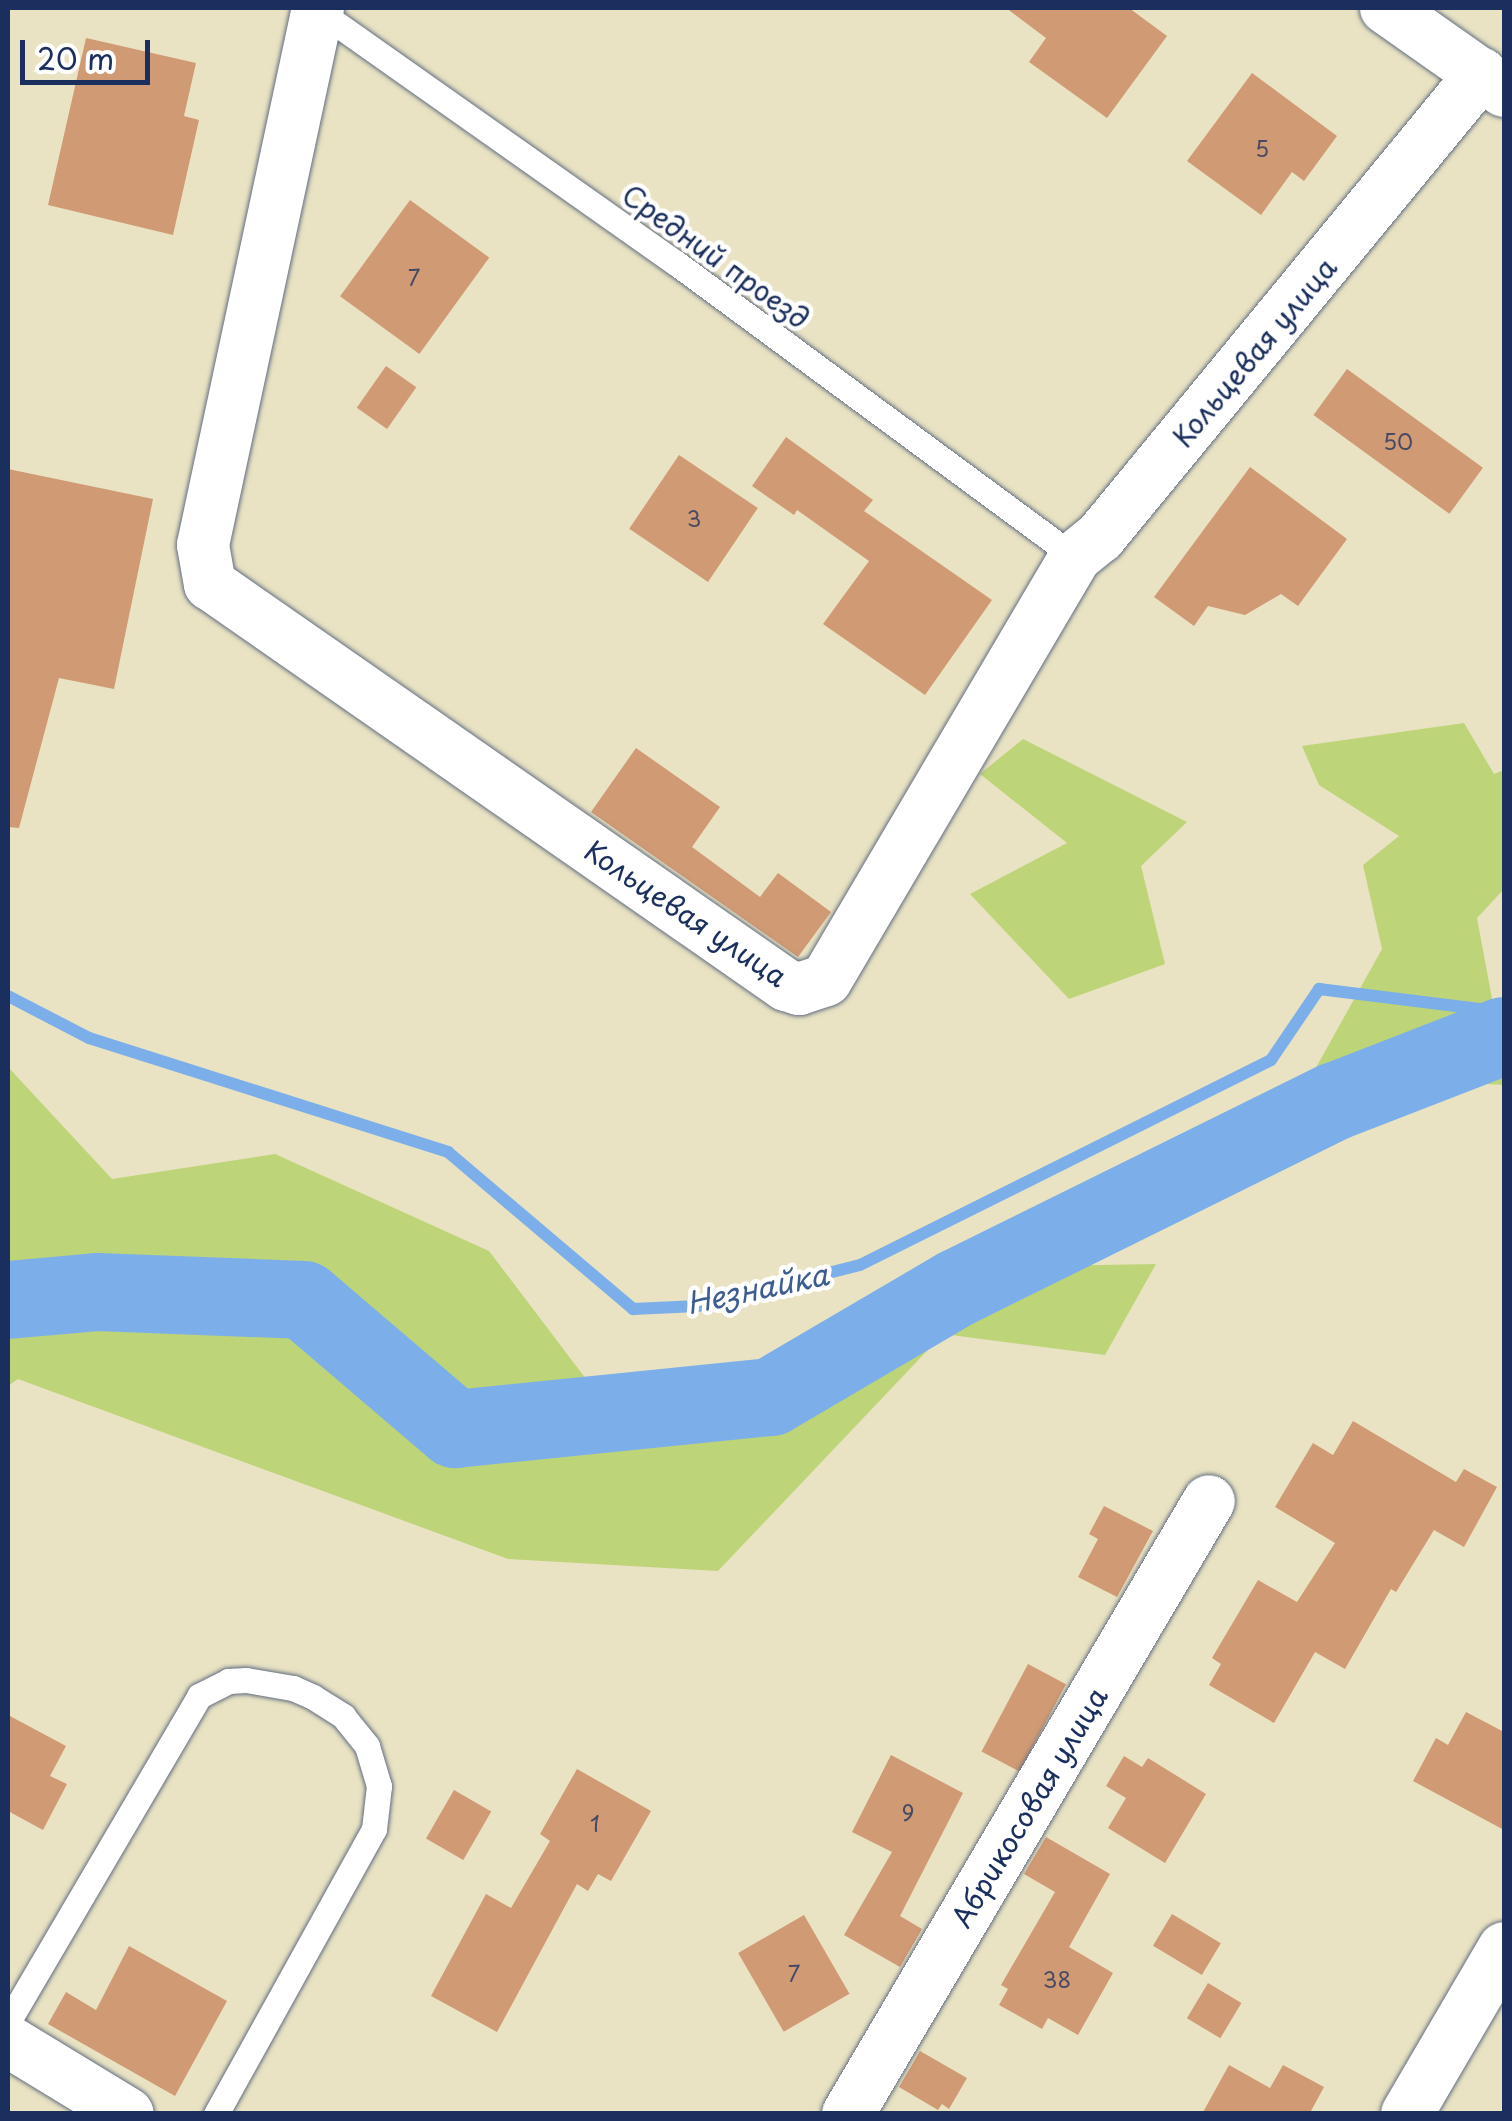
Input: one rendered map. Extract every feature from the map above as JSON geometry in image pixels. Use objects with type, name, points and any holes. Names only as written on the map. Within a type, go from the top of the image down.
[{"type":"street","name":"Кольцевая улица","points":[[318,9],[203,546],[210,584],[786,985],[799,989],[826,980],[1075,557],[1100,537],[1493,82],[1386,8]]},
{"type":"street","name":"Абрикосовая улица","points":[[848,2114],[1209,1502]]},
{"type":"street","points":[[1406,2114],[1504,1948]]},
{"type":"street","points":[[8,2041],[128,2114]]},
{"type":"lane","name":"Средний проезд","points":[[318,9],[676,263],[1075,557]]},
{"type":"lane","points":[[8,2022],[199,1696],[228,1681],[261,1681],[293,1688],[343,1716],[367,1746],[378,1786],[374,1829],[216,2114]]},
{"type":"green space","points":[[1464,723],[1494,774],[1504,770],[1504,889],[1477,918],[1504,1063],[1504,1085],[1313,1073],[1382,949],[1363,865],[1399,836],[1319,785],[1302,746]]},
{"type":"green space","points":[[1023,739],[1187,822],[1141,866],[1165,964],[1069,999],[970,894],[1067,843],[980,774]]},
{"type":"green space","points":[[8,1067],[112,1179],[275,1154],[489,1251],[639,1449],[926,1268],[1156,1264],[1105,1355],[943,1334],[718,1571],[508,1559],[18,1379],[8,1386]]},
{"type":"building","points":[[1006,8],[1129,8],[1167,36],[1107,118],[1029,62],[1046,38]]},
{"type":"building","points":[[86,38],[196,63],[184,116],[199,120],[173,235],[48,205]]},
{"type":"building","points":[[1252,73],[1337,136],[1304,181],[1292,172],[1261,215],[1187,161]]},
{"type":"building","points":[[410,200],[489,258],[419,354],[340,296]]},
{"type":"building","points":[[386,366],[416,387],[387,429],[357,408]]},
{"type":"building","points":[[1347,369],[1483,468],[1449,514],[1313,415]]},
{"type":"building","points":[[786,437],[873,500],[864,511],[992,600],[925,695],[823,624],[869,561],[797,510],[794,515],[752,486]]},
{"type":"building","points":[[679,455],[758,508],[708,582],[629,529]]},
{"type":"building","points":[[1250,467],[1347,539],[1298,606],[1281,594],[1245,615],[1208,606],[1194,626],[1154,597]]},
{"type":"building","points":[[8,469],[153,499],[114,689],[59,678],[19,828],[8,827]]},
{"type":"building","points":[[636,748],[720,807],[692,847],[760,897],[778,873],[831,912],[798,957],[591,812]]},
{"type":"building","points":[[1353,1421],[1456,1482],[1464,1469],[1497,1487],[1464,1547],[1434,1530],[1396,1592],[1391,1589],[1345,1669],[1315,1652],[1274,1723],[1209,1685],[1221,1664],[1212,1658],[1258,1580],[1297,1602],[1335,1543],[1275,1507],[1313,1443],[1333,1455]]},
{"type":"building","points":[[1104,1506],[1153,1531],[1117,1597],[1078,1577],[1098,1539],[1089,1534]]},
{"type":"building","points":[[1028,1664],[1066,1684],[1019,1772],[982,1751]]},
{"type":"building","points":[[1466,1712],[1504,1732],[1504,1830],[1413,1781],[1436,1738],[1448,1745]]},
{"type":"building","points":[[8,1715],[66,1746],[50,1776],[67,1784],[43,1830],[8,1811]]},
{"type":"building","points":[[891,1755],[963,1793],[900,1916],[922,1929],[900,1967],[844,1935],[892,1852],[852,1832]]},
{"type":"building","points":[[1124,1756],[1142,1767],[1148,1758],[1206,1794],[1165,1863],[1108,1828],[1126,1798],[1106,1786]]},
{"type":"building","points":[[577,1769],[651,1811],[611,1881],[598,1874],[588,1891],[577,1884],[497,2032],[431,1996],[486,1894],[511,1908],[550,1841],[540,1834]]},
{"type":"building","points":[[454,1790],[491,1812],[463,1860],[426,1838]]},
{"type":"building","points":[[1046,1837],[1110,1874],[1069,1947],[1113,1973],[1078,2035],[1048,2018],[1042,2029],[999,2005],[1008,1989],[1001,1985],[1055,1892],[1024,1874]]},
{"type":"building","points":[[1172,1914],[1221,1943],[1202,1975],[1153,1946]]},
{"type":"building","points":[[804,1915],[850,1994],[784,2032],[738,1953]]},
{"type":"building","points":[[129,1946],[227,2001],[175,2096],[48,2024],[66,1992],[96,2010]]},
{"type":"building","points":[[1208,1983],[1241,2003],[1220,2038],[1187,2018]]},
{"type":"building","points":[[920,2051],[967,2078],[949,2109],[942,2104],[938,2110],[899,2087]]},
{"type":"building","points":[[1229,2065],[1270,2088],[1283,2065],[1324,2087],[1311,2111],[1316,2114],[1202,2114]]},
{"type":"waterway","name":"Незнайка","points":[[8,996],[89,1038],[448,1152],[633,1309],[698,1306],[860,1265],[1271,1060],[1319,989],[1504,1012]]},
{"type":"waterway","name":"Незнайка","points":[[8,1300],[97,1292],[304,1300],[455,1429],[771,1397],[957,1288],[1336,1101],[1504,1036]]}]
